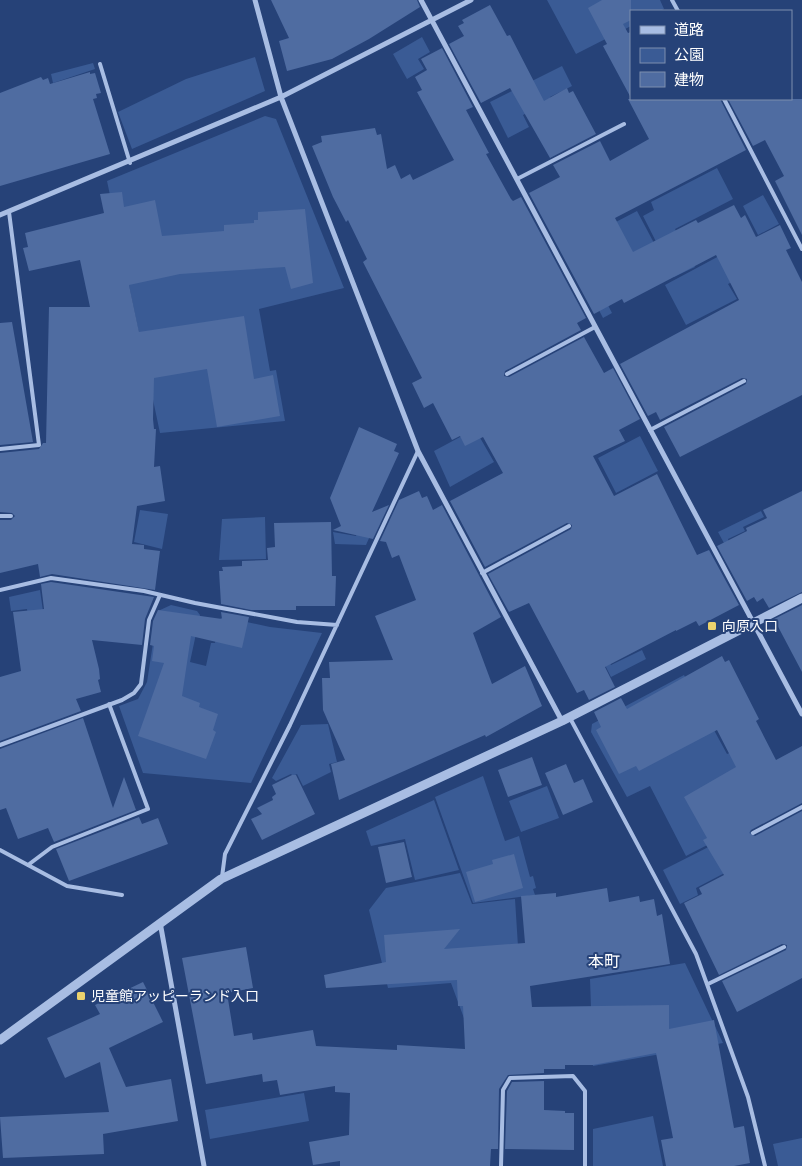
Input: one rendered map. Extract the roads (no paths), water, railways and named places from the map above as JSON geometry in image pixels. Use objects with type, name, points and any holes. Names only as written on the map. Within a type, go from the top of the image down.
[{"type":"street","points":[[255,0],[281,97],[418,451],[482,572],[566,719]]},
{"type":"street","points":[[421,0],[802,714]]},
{"type":"street","points":[[0,215],[130,163],[281,97],[471,0]]},
{"type":"street","points":[[0,1040],[221,879],[566,719],[802,598]]},
{"type":"street","points":[[160,922],[204,1166]]},
{"type":"lane","points":[[100,64],[130,163]]},
{"type":"lane","points":[[725,100],[802,249]]},
{"type":"lane","points":[[517,180],[624,124]]},
{"type":"lane","points":[[0,449],[39,445],[9,212]]},
{"type":"lane","points":[[507,374],[595,327]]},
{"type":"lane","points":[[650,430],[744,381]]},
{"type":"lane","points":[[221,879],[225,854],[290,725],[418,451]]},
{"type":"lane","points":[[0,516],[11,516]]},
{"type":"lane","points":[[482,572],[569,526]]},
{"type":"lane","points":[[0,590],[51,578],[160,595],[298,622],[337,625]]},
{"type":"lane","points":[[0,745],[109,704],[134,692],[141,684],[150,620],[160,595]]},
{"type":"lane","points":[[28,865],[52,847],[148,809],[109,704]]},
{"type":"lane","points":[[566,719],[648,860],[696,954],[748,1097],[765,1166]]},
{"type":"lane","points":[[754,832],[802,807]]},
{"type":"lane","points":[[0,850],[67,886],[122,895]]},
{"type":"lane","points":[[708,984],[784,947]]},
{"type":"lane","points":[[501,1166],[503,1090],[510,1078],[574,1076],[585,1090],[585,1166]]},
{"type":"place","name":"向原入口","points":[[712,626]]},
{"type":"place","name":"児童館アッピーランド入口","points":[[81,996]]},
{"type":"district","name":"本町","points":[[604,961]]}]
